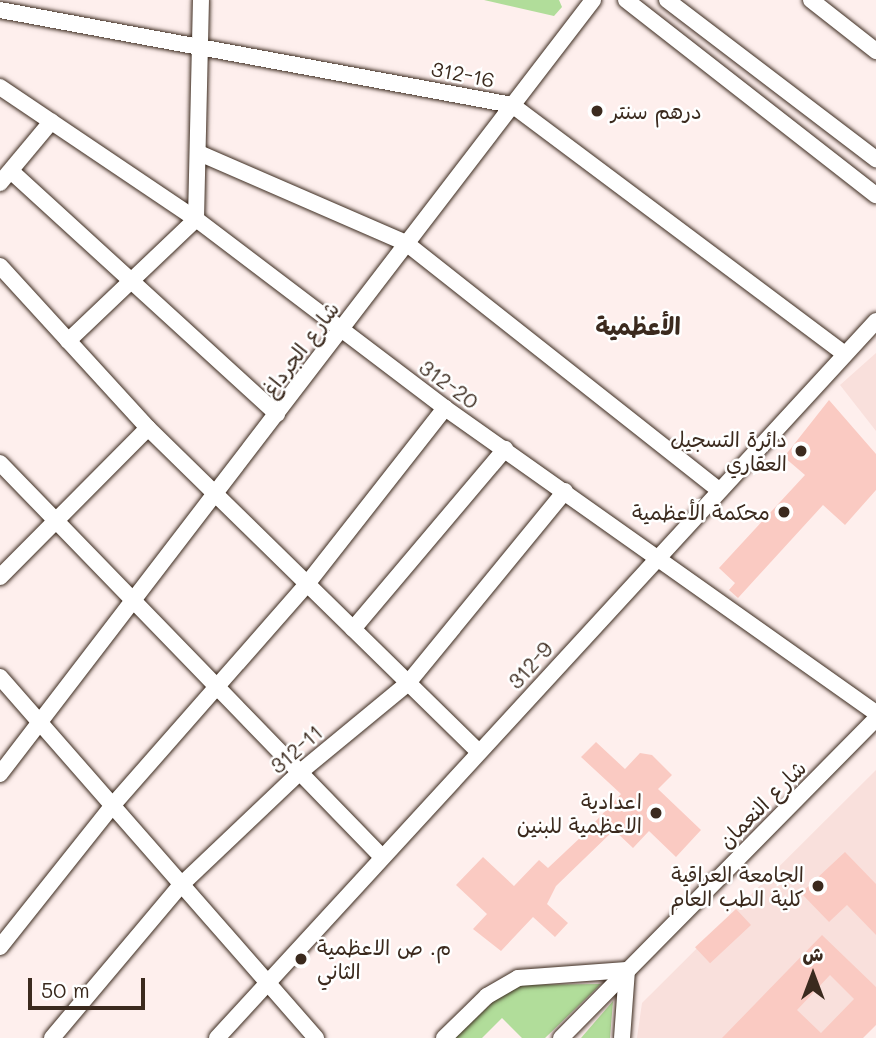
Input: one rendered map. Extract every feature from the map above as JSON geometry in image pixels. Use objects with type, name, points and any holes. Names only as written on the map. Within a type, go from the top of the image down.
[{"type":"street","points":[[68,341],[196,219],[201,0]]},
{"type":"street","name":"شارع الجرداغ","points":[[0,774],[42,725],[593,0]]},
{"type":"street","points":[[626,0],[874,190]]},
{"type":"street","points":[[667,0],[876,159]]},
{"type":"street","points":[[811,0],[876,51]]},
{"type":"street","name":"312-16","points":[[0,10],[201,45],[512,105],[843,353]]},
{"type":"street","name":"312-20","points":[[0,87],[196,219],[444,408],[659,555],[876,713]]},
{"type":"street","points":[[51,122],[6,177],[130,281],[276,414]]},
{"type":"street","points":[[199,153],[406,243],[718,489]]},
{"type":"street","points":[[3,275],[148,428],[479,752]]},
{"type":"street","name":"312-9","points":[[217,1038],[718,489],[843,353],[876,321]]},
{"type":"street","points":[[0,947],[112,806],[307,584],[444,408]]},
{"type":"street","points":[[0,577],[148,428]]},
{"type":"street","points":[[353,629],[505,449]]},
{"type":"street","points":[[0,463],[133,605],[382,857]]},
{"type":"street","name":"312-11","points":[[52,1038],[181,885],[299,773],[408,682],[565,491]]},
{"type":"street","points":[[0,677],[316,1038]]},
{"type":"street","name":"شارع النعمان","points":[[561,1038],[876,719]]},
{"type":"street","points":[[444,1038],[487,996],[517,978],[627,970],[622,1038]]},
{"type":"shaded area","points":[[876,353],[876,431],[840,385]]},
{"type":"shaded area","name":"الجامعة العراقية كلية الطب العام","points":[[876,770],[876,1018],[858,1038],[637,1038],[642,1003]]},
{"type":"green space","points":[[484,0],[559,0],[562,7],[554,16]]},
{"type":"green space","points":[[601,984],[545,1038],[522,1038],[502,1018],[482,1038],[455,1038],[511,985]]},
{"type":"green space","points":[[613,1001],[610,1038],[581,1038]]},
{"type":"building","points":[[829,400],[876,454],[876,490],[845,525],[823,505],[738,598],[729,590],[735,583],[719,568],[805,475],[784,457]]},
{"type":"building","points":[[596,742],[625,769],[640,753],[652,755],[672,775],[658,789],[701,830],[676,857],[649,831],[633,848],[614,830],[556,886],[547,904],[568,923],[555,937],[533,917],[501,951],[473,929],[487,914],[456,885],[483,857],[514,886],[539,860],[548,868],[582,836],[621,794],[581,757]]},
{"type":"building","points":[[845,852],[876,884],[876,935],[847,905],[829,922],[801,893]]},
{"type":"building","points":[[736,909],[751,925],[710,963],[695,947]]},
{"type":"building","points":[[822,935],[876,987],[876,1025],[863,1038],[722,1038]],"holes":[[[830,975],[854,999],[821,1033],[797,1010]]]},
{"type":"place","name":"درهم سنتر","points":[[597,111]]},
{"type":"place","name":"دائرة التسجيل العقاري","points":[[801,451]]},
{"type":"place","name":"محكمة الأعظمية","points":[[784,512]]},
{"type":"place","name":"اعدادية الاعظمية للبنين","points":[[656,813]]},
{"type":"place","name":"الجامعة العراقية كلية الطب العام","points":[[818,886]]},
{"type":"place","name":"م. ص الاعظمية الثاني","points":[[301,959]]},
{"type":"district","name":"الأعظمية","points":[[638,326]]}]
